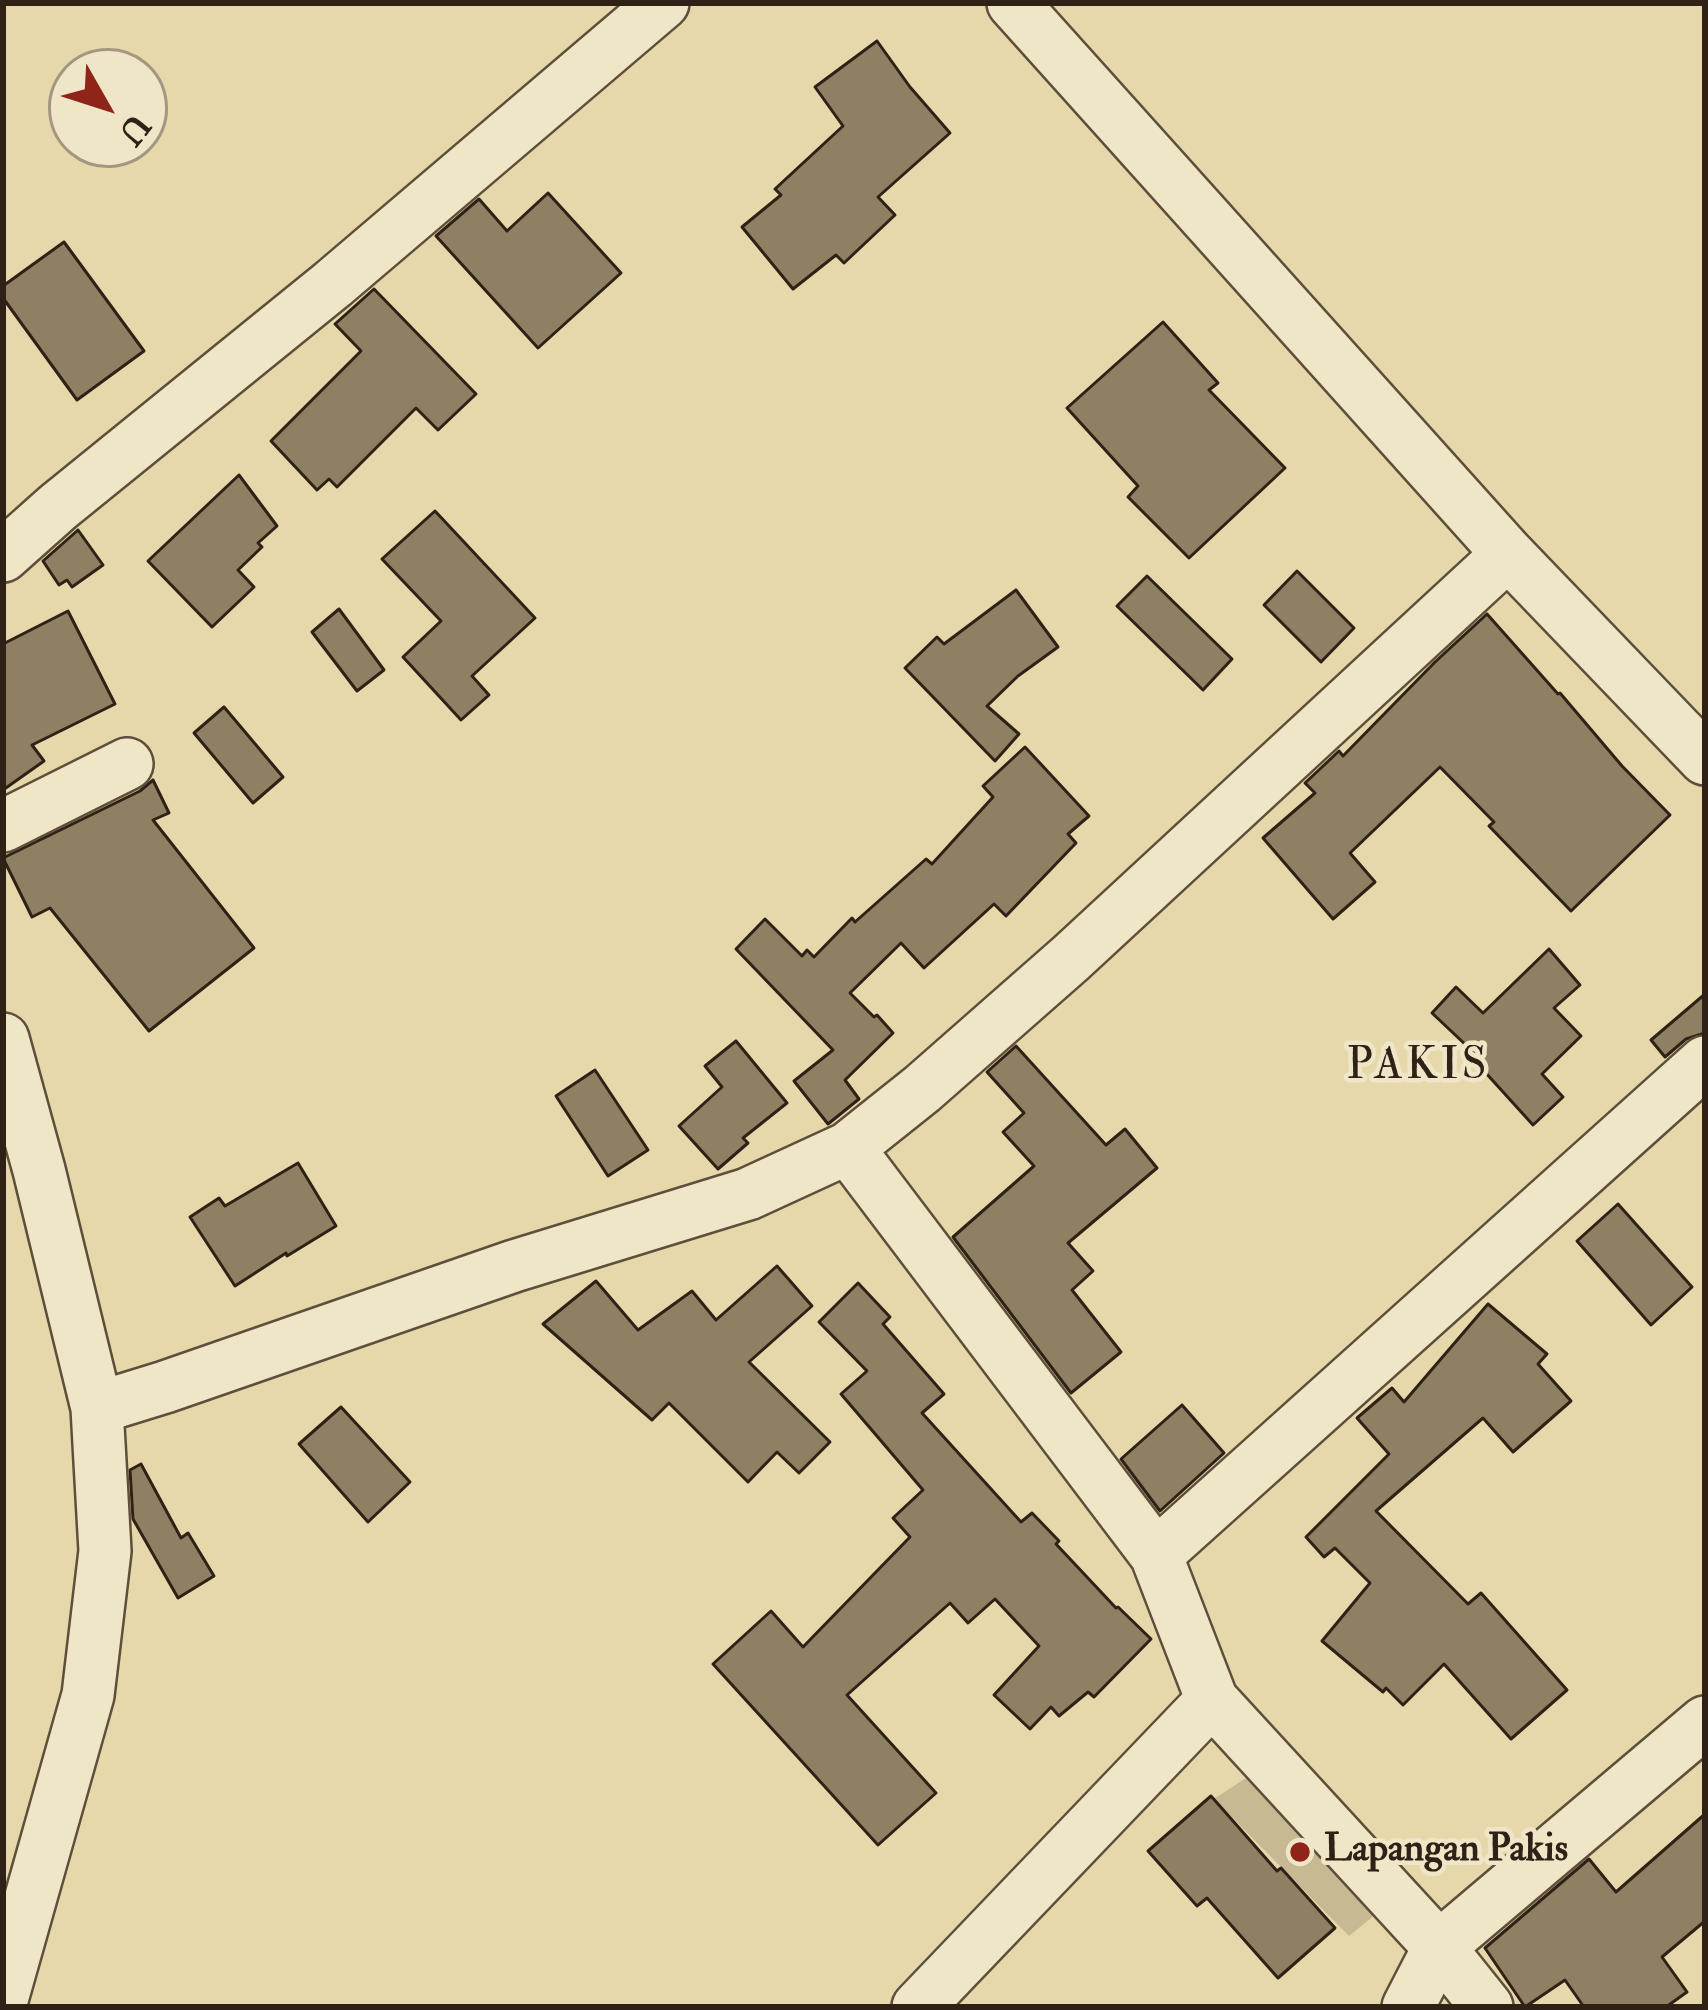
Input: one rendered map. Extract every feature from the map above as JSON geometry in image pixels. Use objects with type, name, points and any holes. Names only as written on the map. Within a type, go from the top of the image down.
[{"type":"street","points":[[3,556],[664,3]]},
{"type":"street","points":[[1013,3],[1508,554],[1705,759]]},
{"type":"street","points":[[97,1408],[514,1266],[748,1194],[848,1148],[1071,958],[1508,554]]},
{"type":"street","points":[[3,826],[127,764]]},
{"type":"street","points":[[3,1039],[97,1408],[106,1551],[88,1695],[3,1996]]},
{"type":"street","points":[[1156,1555],[1705,1062]]},
{"type":"street","points":[[848,1148],[1156,1555],[1211,1700],[1439,1947],[1487,2007]]},
{"type":"street","points":[[918,2007],[1211,1700]]},
{"type":"street","points":[[1408,2007],[1439,1947],[1705,1722]]},
{"type":"shaded area","name":"Lapangan Pakis","points":[[1255,1772],[1387,1905],[1349,1936],[1214,1799]]},
{"type":"building","points":[[877,41],[950,133],[878,197],[895,215],[844,263],[836,255],[793,289],[742,227],[781,195],[775,189],[843,126],[815,87]]},
{"type":"building","points":[[548,193],[621,273],[538,348],[436,236],[479,199],[507,231]]},
{"type":"building","points":[[64,242],[144,351],[77,400],[3,298],[3,286]]},
{"type":"building","points":[[374,289],[476,394],[438,430],[416,408],[337,487],[329,479],[317,490],[271,441],[361,351],[335,324]]},
{"type":"building","points":[[1163,322],[1218,383],[1209,390],[1285,468],[1189,558],[1128,497],[1138,486],[1067,408]]},
{"type":"building","points":[[239,475],[277,526],[238,570],[254,587],[212,627],[148,561]]},
{"type":"building","points":[[435,511],[535,618],[472,676],[489,695],[461,720],[403,657],[441,621],[382,559]]},
{"type":"building","points":[[78,530],[103,565],[72,587],[67,580],[59,585],[43,561]]},
{"type":"building","points":[[1297,571],[1354,628],[1321,662],[1264,605]]},
{"type":"building","points":[[1147,576],[1232,659],[1203,690],[1117,606]]},
{"type":"building","points":[[1016,590],[1058,647],[987,706],[1019,734],[995,761],[905,668],[937,637],[944,644]]},
{"type":"building","points":[[339,609],[384,670],[357,691],[312,632]]},
{"type":"building","points":[[68,611],[115,704],[32,745],[44,761],[3,790],[3,644]]},
{"type":"building","points":[[1487,614],[1670,815],[1571,911],[1440,767],[1350,853],[1375,882],[1333,919],[1263,838],[1315,793],[1305,783],[1339,751],[1343,756]]},
{"type":"building","points":[[224,707],[283,777],[253,803],[194,733]]},
{"type":"building","points":[[1025,747],[1089,816],[1068,834],[1076,843],[1006,916],[994,904],[924,968],[901,943],[850,993],[893,1033],[845,1080],[859,1099],[828,1124],[794,1081],[833,1050],[736,949],[765,919],[802,956],[807,950],[814,957],[852,918],[855,922],[926,859],[932,864],[993,797],[983,786]]},
{"type":"building","points":[[153,780],[169,813],[153,820],[254,948],[149,1031],[50,908],[32,917],[3,858],[140,791]]},
{"type":"building","points":[[1549,949],[1580,985],[1554,1008],[1581,1036],[1542,1074],[1563,1097],[1533,1125],[1465,1050],[1468,1047],[1432,1013],[1456,987],[1483,1013]]},
{"type":"building","points":[[1705,994],[1705,1033],[1686,1039],[1665,1057],[1651,1040]]},
{"type":"building","points":[[736,1041],[787,1103],[743,1138],[748,1143],[718,1169],[679,1126],[722,1087],[705,1066]]},
{"type":"building","points":[[1016,1046],[1106,1145],[1125,1129],[1157,1168],[1068,1243],[1093,1271],[1072,1290],[1121,1352],[1071,1393],[953,1237],[1034,1166],[1003,1132],[1024,1113],[987,1072]]},
{"type":"building","points":[[595,1070],[648,1150],[608,1176],[556,1096]]},
{"type":"building","points":[[298,1163],[336,1226],[235,1286],[190,1217],[219,1198],[225,1206]]},
{"type":"building","points":[[1618,1204],[1692,1287],[1651,1325],[1577,1241]]},
{"type":"building","points":[[777,1266],[812,1306],[749,1362],[830,1442],[799,1473],[777,1452],[748,1482],[669,1403],[652,1420],[543,1324],[596,1281],[638,1330],[692,1291],[716,1320]]},
{"type":"building","points":[[858,1283],[890,1317],[883,1324],[944,1394],[922,1413],[1021,1522],[1032,1513],[1116,1608],[1151,1639],[1094,1697],[1088,1692],[1059,1716],[1051,1707],[1030,1729],[994,1695],[1039,1646],[995,1599],[968,1623],[950,1603],[847,1695],[936,1793],[878,1845],[713,1664],[771,1611],[803,1647],[910,1537],[893,1518],[923,1490],[841,1394],[867,1371],[819,1322]]},
{"type":"building","points":[[1488,1304],[1547,1354],[1538,1364],[1571,1401],[1513,1452],[1483,1418],[1376,1511],[1468,1604],[1481,1593],[1567,1690],[1511,1739],[1444,1664],[1403,1705],[1322,1641],[1370,1583],[1335,1548],[1324,1557],[1306,1537],[1389,1454],[1357,1418],[1392,1388],[1404,1402]]},
{"type":"building","points":[[1182,1405],[1224,1453],[1160,1511],[1121,1459]]},
{"type":"building","points":[[341,1407],[410,1482],[368,1522],[299,1444]]},
{"type":"building","points":[[141,1464],[181,1538],[188,1533],[214,1576],[178,1598],[133,1519],[130,1470]]},
{"type":"building","points":[[1211,1796],[1335,1928],[1278,1978],[1207,1898],[1197,1906],[1148,1851]]},
{"type":"building","points":[[1705,1814],[1705,1921],[1662,1957],[1687,1992],[1666,2007],[1584,2007],[1565,1980],[1525,2007],[1485,1948],[1589,1859],[1616,1892]]},
{"type":"place","name":"Lapangan Pakis","points":[[1300,1852]]},
{"type":"district","name":"PAKIS","points":[[1418,1068]]}]
